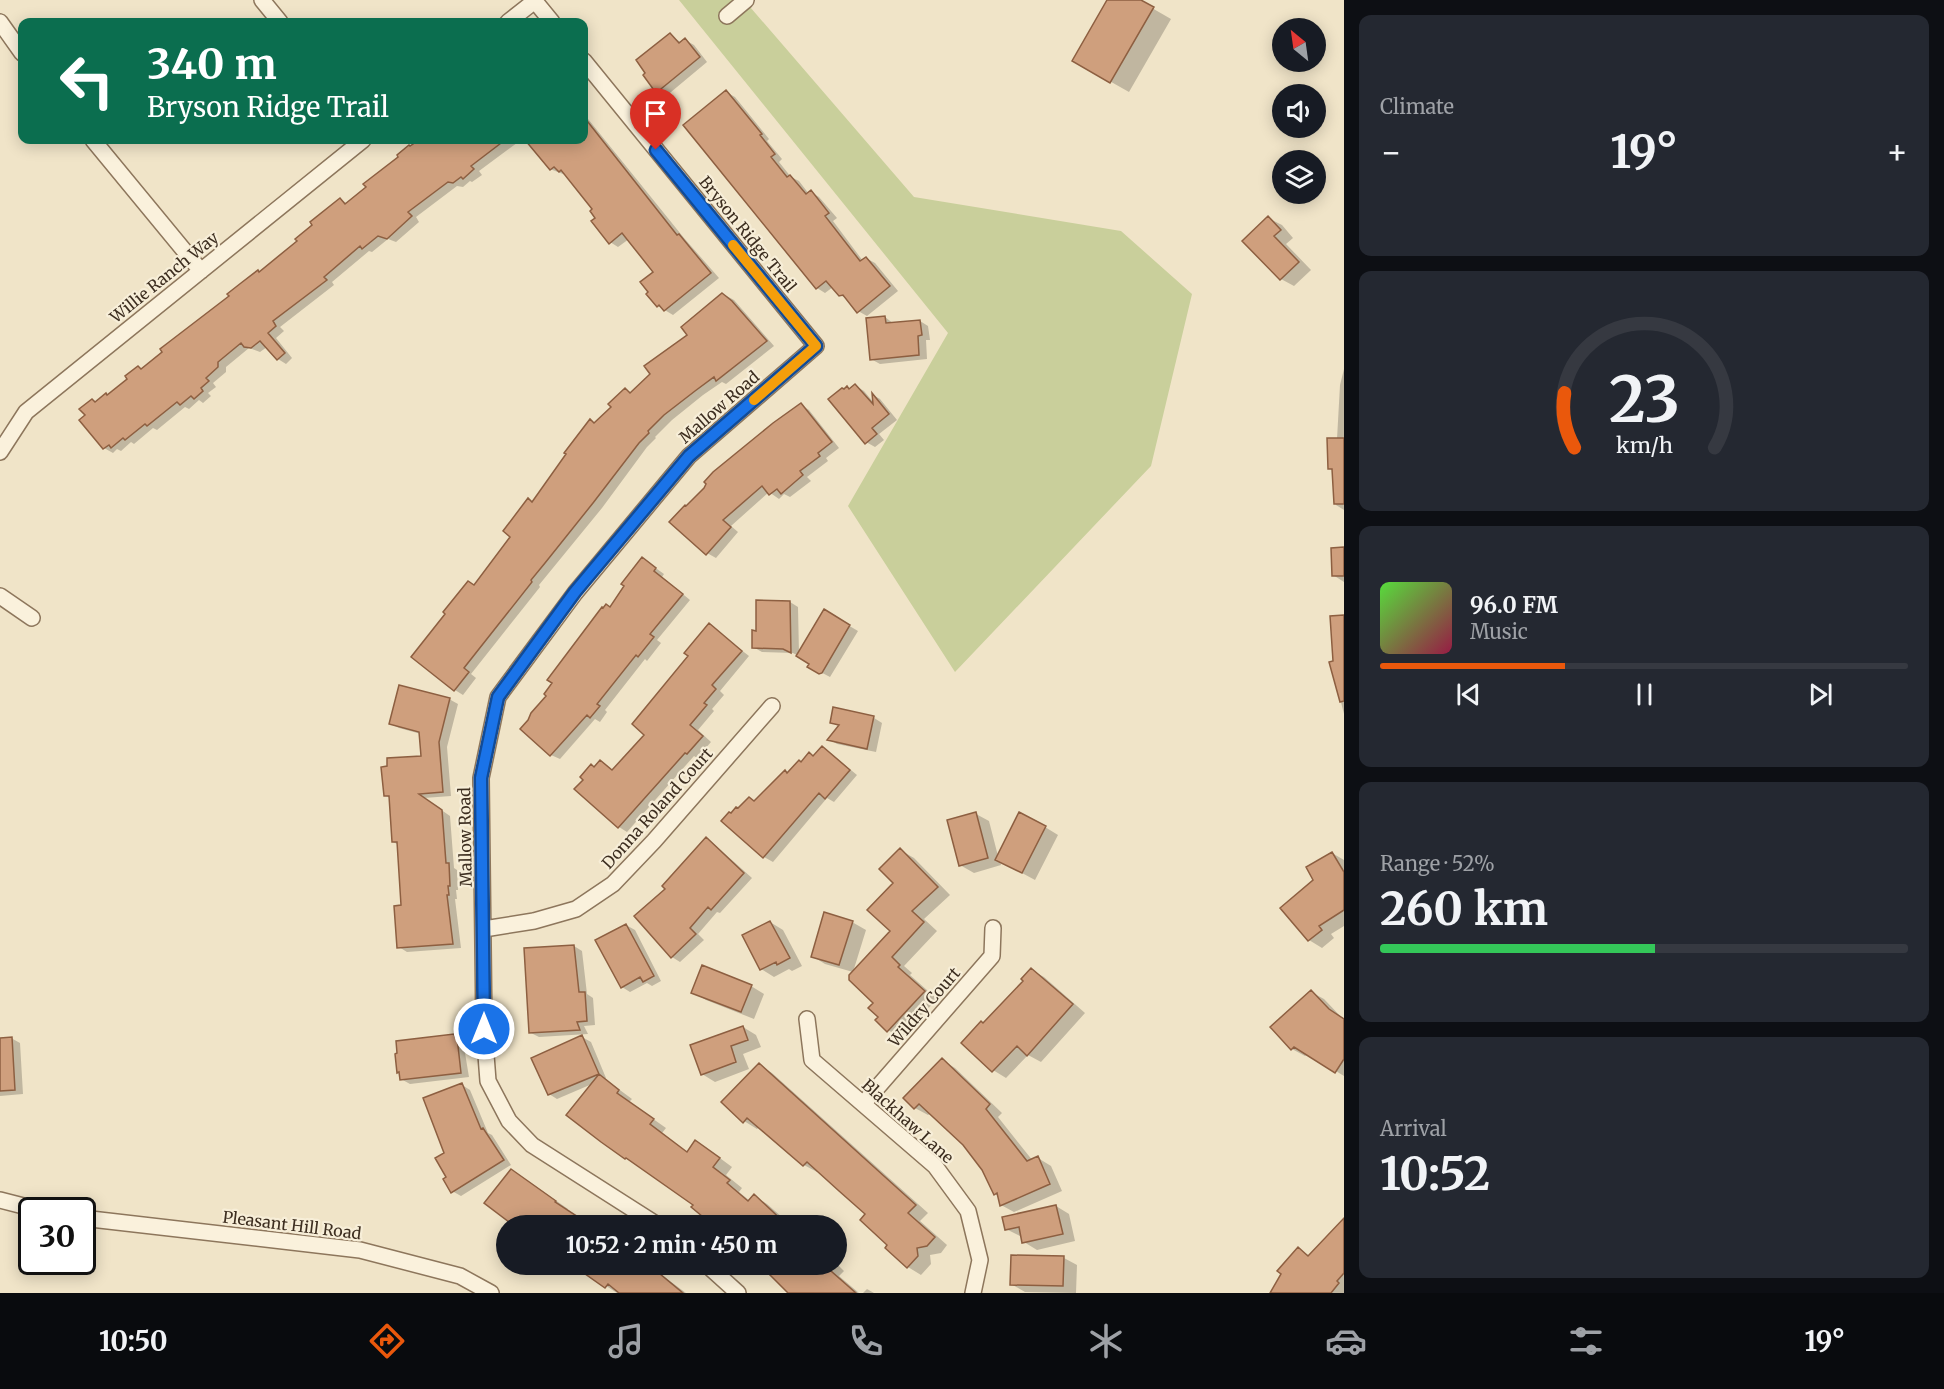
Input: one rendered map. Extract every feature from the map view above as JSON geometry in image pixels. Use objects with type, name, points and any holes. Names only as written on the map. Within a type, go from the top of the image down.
[{"type":"street","points":[[262,0],[277,18]]},
{"type":"street","points":[[513,18],[535,0],[549,18]]},
{"type":"street","points":[[727,16],[746,0]]},
{"type":"street","points":[[0,22],[18,47]]},
{"type":"street","name":"Bryson Ridge Trail","points":[[588,66],[816,346]]},
{"type":"street","points":[[96,144],[201,271]]},
{"type":"street","name":"Willie Ranch Way","points":[[0,452],[26,412],[358,144]]},
{"type":"street","name":"Mallow Road","points":[[642,1215],[532,1145],[509,1121],[488,1081],[484,1029],[481,778],[498,697],[575,592],[689,456],[816,346]]},
{"type":"street","points":[[0,596],[33,618]]},
{"type":"street","name":"Donna Roland Court","points":[[484,929],[534,921],[576,909],[613,884],[654,841],[772,706]]},
{"type":"street","name":"Wildry Court","points":[[863,1104],[992,956],[993,928]]},
{"type":"street","name":"Blackhaw Lane","points":[[807,1019],[812,1060],[935,1166],[968,1211],[980,1260],[974,1293]]},
{"type":"street","points":[[0,1200],[18,1205]]},
{"type":"street","name":"Pleasant Hill Road","points":[[96,1220],[360,1250],[460,1276],[491,1293]]},
{"type":"street","points":[[718,1275],[738,1293]]},
{"type":"green space","points":[[679,0],[744,0],[914,197],[1121,231],[1192,294],[1151,466],[955,672],[848,506],[948,333]]},
{"type":"building","points":[[1107,0],[1141,0],[1154,7],[1110,83],[1072,61]]},
{"type":"building","points":[[670,33],[679,43],[685,38],[700,57],[656,93],[636,60]]},
{"type":"building","points":[[726,90],[762,134],[760,135],[775,154],[771,157],[787,177],[790,175],[806,194],[811,190],[829,213],[825,216],[860,261],[866,257],[890,286],[857,313],[843,295],[839,296],[826,281],[816,289],[683,125]]},
{"type":"building","points":[[588,122],[677,235],[679,234],[711,273],[664,311],[659,305],[657,307],[640,282],[653,272],[622,233],[609,244],[591,221],[595,218],[590,211],[592,209],[561,170],[559,172],[554,167],[550,170],[528,144],[588,144]]},
{"type":"building","points":[[413,144],[500,144],[471,166],[474,169],[463,179],[461,177],[453,183],[448,182],[408,212],[412,216],[387,239],[378,236],[362,249],[360,246],[324,277],[327,280],[273,321],[276,326],[268,333],[285,353],[277,360],[260,341],[251,348],[244,347],[241,343],[218,362],[218,367],[206,378],[209,381],[201,388],[203,391],[194,399],[191,396],[180,405],[177,402],[125,440],[123,438],[111,448],[109,445],[103,449],[79,420],[85,415],[79,409],[92,399],[95,402],[106,393],[107,395],[127,379],[125,376],[138,366],[141,369],[162,352],[160,349],[229,296],[227,294],[297,241],[295,239],[312,225],[310,222],[340,198],[345,204],[366,187],[363,184]]},
{"type":"building","points":[[1268,216],[1281,230],[1274,236],[1299,262],[1280,280],[1242,241]]},
{"type":"building","points":[[722,293],[732,301],[767,341],[716,381],[714,377],[695,391],[664,415],[648,431],[649,433],[464,668],[469,672],[454,691],[411,657],[468,581],[474,585],[510,537],[503,531],[528,498],[532,502],[566,454],[564,453],[590,419],[594,423],[611,407],[608,404],[625,388],[630,393],[650,374],[644,366],[687,335],[681,327]]},
{"type":"building","points":[[885,316],[886,323],[920,320],[922,335],[918,336],[919,355],[870,360],[866,318]]},
{"type":"building","points":[[855,384],[873,404],[872,393],[889,414],[872,428],[877,434],[865,444],[828,399],[842,388],[847,386],[849,389]]},
{"type":"building","points":[[801,403],[832,442],[818,453],[820,456],[800,471],[803,475],[781,494],[777,489],[769,495],[762,486],[723,520],[731,527],[706,555],[669,522],[704,488],[706,484],[704,482],[713,472]]},
{"type":"building","points":[[1327,438],[1344,438],[1344,504],[1334,504],[1332,469],[1328,469]]},
{"type":"building","points":[[1344,547],[1344,576],[1332,576],[1331,548]]},
{"type":"building","points":[[642,557],[656,568],[654,571],[683,594],[650,634],[654,637],[638,657],[636,655],[597,704],[600,706],[590,718],[587,715],[550,756],[520,729],[546,696],[544,694],[552,683],[547,680],[602,607],[606,604],[610,607],[624,586],[621,584]]},
{"type":"building","points":[[756,600],[790,601],[791,653],[783,649],[752,648],[752,630],[756,631]]},
{"type":"building","points":[[824,609],[850,625],[822,673],[819,674],[807,667],[809,664],[796,656]]},
{"type":"building","points":[[1344,615],[1344,701],[1340,702],[1329,662],[1333,661],[1330,616]]},
{"type":"building","points":[[709,623],[742,651],[712,685],[716,689],[704,703],[707,705],[690,725],[703,736],[618,828],[574,789],[583,780],[580,777],[591,764],[594,767],[600,760],[612,770],[644,735],[632,724],[688,656],[684,653]]},
{"type":"building","points":[[399,685],[450,698],[439,742],[443,792],[419,794],[442,810],[446,863],[449,863],[450,886],[448,886],[449,895],[447,895],[453,944],[397,948],[394,906],[401,905],[397,842],[392,842],[389,796],[384,796],[381,767],[387,766],[387,758],[421,756],[419,732],[389,724]]},
{"type":"building","points":[[833,707],[874,716],[867,749],[827,740],[839,725],[830,723]]},
{"type":"building","points":[[822,746],[850,770],[825,799],[819,793],[763,858],[721,821],[749,797],[754,801],[785,770],[787,773],[809,752],[813,756]]},
{"type":"building","points":[[976,812],[988,858],[959,866],[947,820]]},
{"type":"building","points":[[1019,812],[1046,826],[1022,873],[995,860]]},
{"type":"building","points":[[706,837],[744,873],[711,910],[708,907],[690,928],[696,934],[671,958],[634,916],[665,889],[662,886]]},
{"type":"building","points":[[900,848],[938,887],[912,911],[924,922],[892,957],[900,965],[898,967],[925,991],[887,1032],[875,1020],[878,1017],[868,1008],[873,1003],[849,980],[849,975],[890,931],[867,910],[893,883],[879,869]]},
{"type":"building","points":[[1332,852],[1344,872],[1344,910],[1319,926],[1322,930],[1308,941],[1280,908],[1313,880],[1306,867]]},
{"type":"building","points":[[824,912],[853,921],[839,965],[811,957]]},
{"type":"building","points":[[770,921],[790,958],[760,970],[742,935]]},
{"type":"building","points":[[626,924],[654,976],[643,982],[640,977],[621,988],[595,940]]},
{"type":"building","points":[[574,945],[579,992],[585,992],[587,1021],[577,1022],[580,1030],[529,1033],[524,948]]},
{"type":"building","points":[[702,965],[752,985],[741,1012],[691,993]]},
{"type":"building","points":[[1031,968],[1073,1004],[1027,1056],[1017,1046],[992,1072],[961,1043],[1023,981],[1021,979]]},
{"type":"building","points":[[1311,990],[1329,1009],[1344,1019],[1344,1059],[1335,1073],[1294,1047],[1291,1050],[1270,1027]]},
{"type":"building","points":[[743,1026],[748,1040],[731,1046],[736,1062],[701,1075],[690,1045]]},
{"type":"building","points":[[454,1034],[457,1037],[461,1073],[400,1080],[395,1054],[397,1053],[396,1041]]},
{"type":"building","points":[[582,1035],[599,1074],[548,1095],[531,1058]]},
{"type":"building","points":[[12,1037],[15,1090],[0,1091],[0,1038]]},
{"type":"building","points":[[942,1058],[990,1104],[986,1109],[1027,1161],[1038,1156],[1050,1184],[1000,1206],[997,1193],[994,1195],[982,1170],[963,1145],[919,1104],[914,1109],[903,1098]]},
{"type":"building","points":[[759,1063],[916,1205],[908,1213],[935,1237],[927,1246],[917,1248],[918,1256],[907,1268],[885,1248],[887,1245],[860,1220],[865,1214],[807,1162],[803,1166],[747,1118],[743,1123],[721,1102]]},
{"type":"building","points":[[599,1074],[619,1090],[617,1093],[654,1119],[650,1124],[687,1152],[695,1140],[720,1158],[713,1167],[730,1180],[727,1183],[748,1201],[754,1194],[776,1215],[701,1215],[691,1207],[693,1205],[566,1115]]},
{"type":"building","points":[[462,1083],[481,1129],[483,1128],[504,1160],[451,1193],[443,1179],[446,1177],[435,1158],[444,1153],[423,1098]]},
{"type":"building","points":[[511,1169],[575,1215],[500,1215],[484,1203]]},
{"type":"building","points":[[1056,1205],[1063,1234],[1022,1243],[1019,1227],[1005,1230],[1002,1217]]},
{"type":"building","points":[[1344,1218],[1344,1273],[1331,1293],[1270,1293],[1281,1274],[1277,1271],[1298,1247],[1308,1256]]},
{"type":"building","points":[[1011,1255],[1064,1256],[1063,1286],[1010,1285]]},
{"type":"building","points":[[587,1275],[661,1275],[683,1293],[619,1293],[608,1284],[605,1288]]},
{"type":"building","points":[[770,1275],[836,1275],[856,1293],[788,1293]]},
{"type":"slow traffic","points":[[733,245],[816,346],[754,400]]},
{"type":"route","points":[[484,1029],[484,862],[481,778],[498,697],[575,592],[689,456],[816,346],[656,150]]}]
